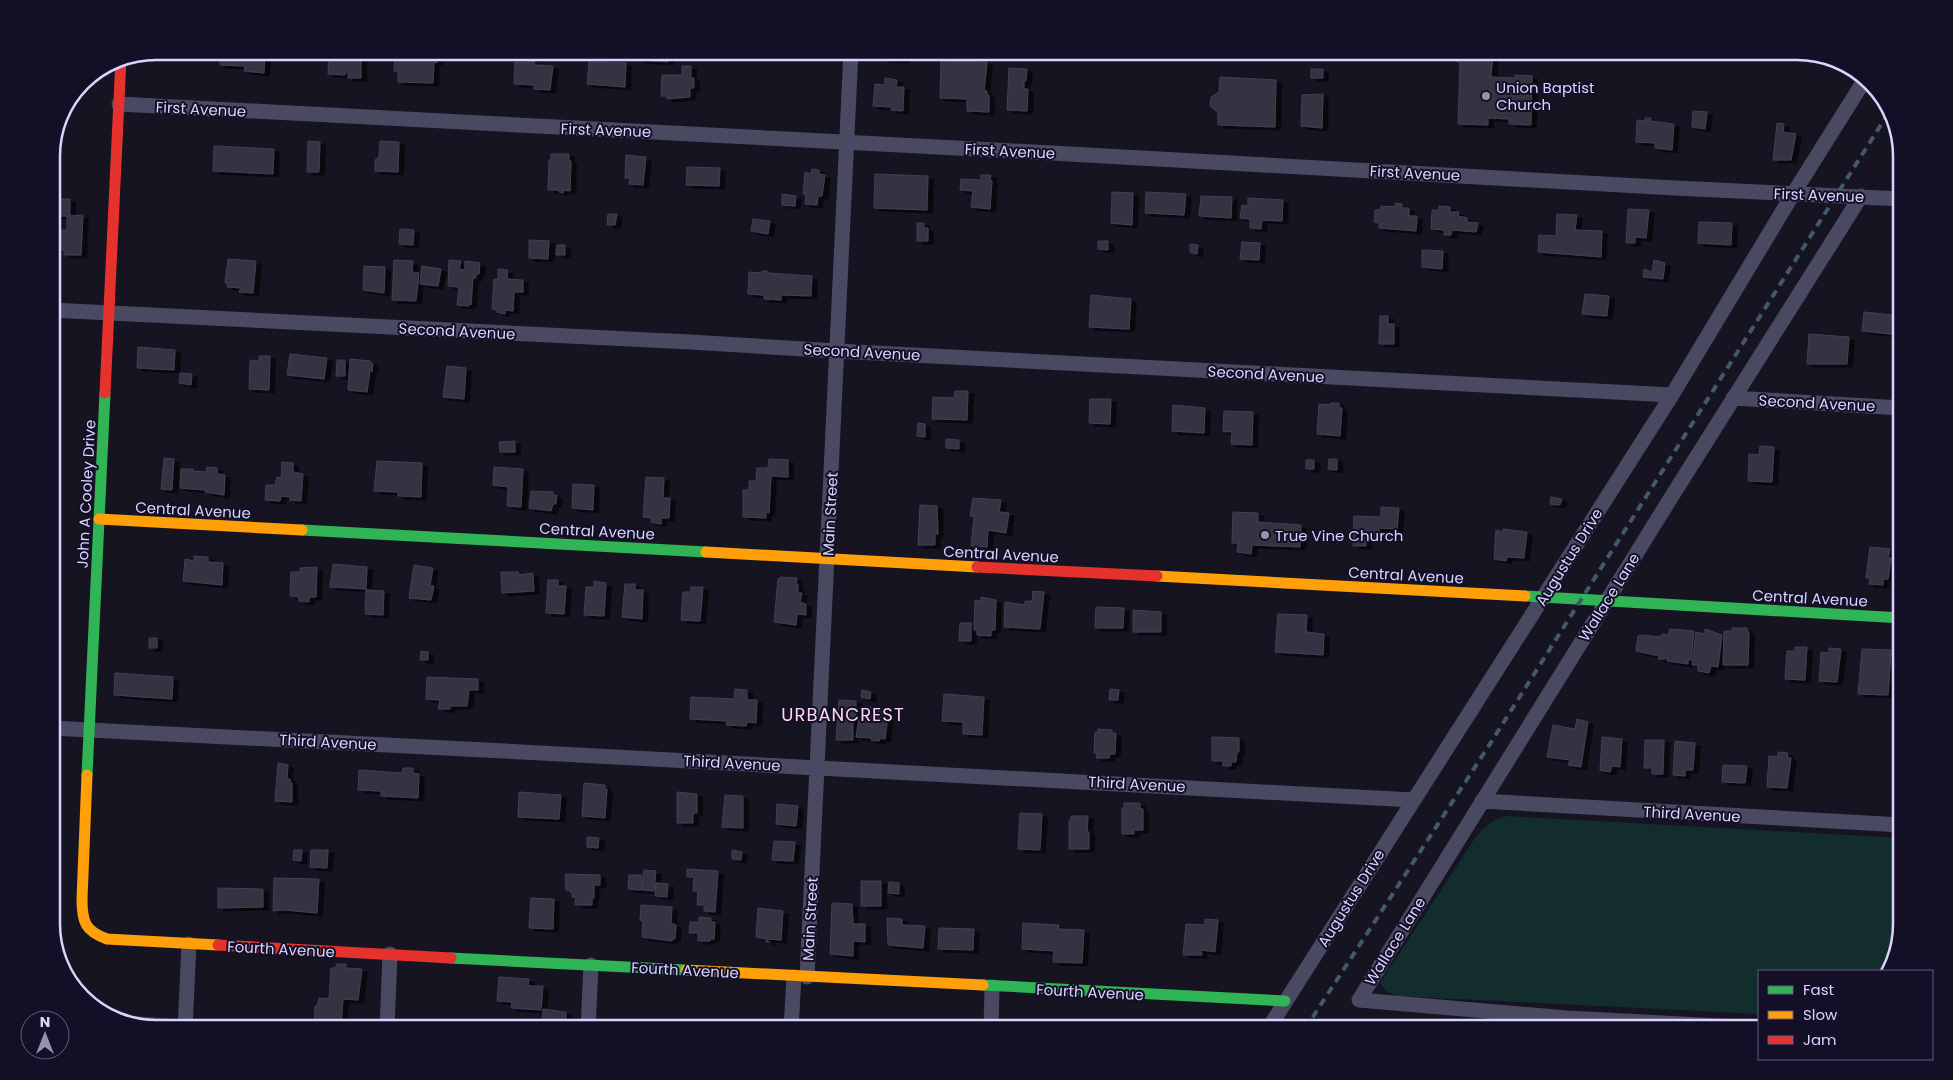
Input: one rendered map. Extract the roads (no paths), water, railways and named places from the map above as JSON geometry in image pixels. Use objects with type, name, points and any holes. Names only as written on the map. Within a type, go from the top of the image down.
[{"type":"street","name":"Main Street","points":[[793,1020],[800,977],[817,768],[851,60]]},
{"type":"street","name":"John A Cooley Drive","points":[[88,930],[82,919],[82,890],[121,67]]},
{"type":"street","name":"Augustus Drive","points":[[1273,1020],[1672,395],[1793,194],[1861,85]]},
{"type":"street","name":"First Avenue","points":[[119,104],[1793,194],[1893,198]]},
{"type":"street","name":"Wallace Lane","points":[[1605,1020],[1359,1000],[1733,398],[1861,196]]},
{"type":"street","name":"Second Avenue","points":[[60,310],[1672,395]]},
{"type":"street","name":"Second Avenue","points":[[1733,398],[1893,407]]},
{"type":"street","name":"Central Avenue","points":[[99,519],[827,560],[1607,600],[1893,617]]},
{"type":"street","name":"Third Avenue","points":[[60,728],[1413,800]]},
{"type":"street","name":"Third Avenue","points":[[1482,801],[1893,824]]},
{"type":"street","name":"Fourth Avenue","points":[[88,930],[99,937],[107,939],[189,944],[1285,1001]]},
{"type":"street","points":[[186,1020],[189,944]]},
{"type":"street","points":[[387,1020],[390,954]]},
{"type":"street","points":[[588,1020],[591,965]]},
{"type":"street","points":[[991,1020],[992,987]]},
{"type":"railway","points":[[1311,1020],[1488,747],[1885,118]]},
{"type":"place","name":"Union Baptist Church","points":[[1486,96]]},
{"type":"place","name":"True Vine Church","points":[[1265,535]]},
{"type":"district","name":"URBANCREST","points":[[843,714]]}]
